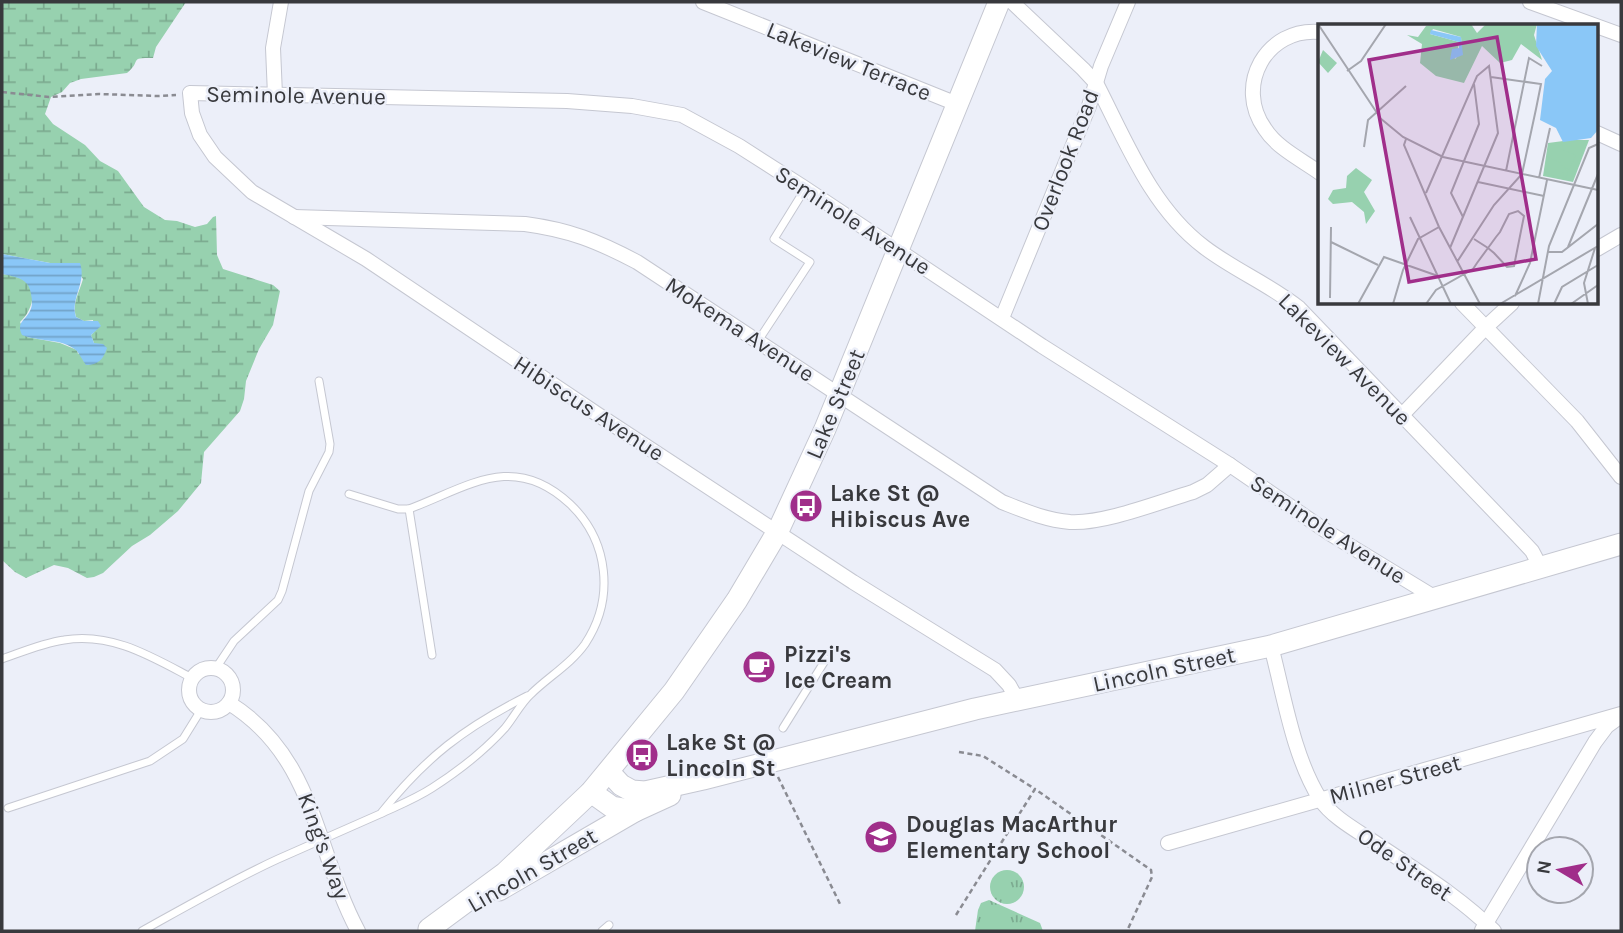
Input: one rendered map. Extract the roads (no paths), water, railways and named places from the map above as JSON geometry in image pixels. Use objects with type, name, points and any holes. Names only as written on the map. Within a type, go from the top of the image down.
[{"type":"street","points":[[275,95],[273,48],[281,2]]},
{"type":"street","name":"Lakeview Terrace","points":[[703,2],[957,104]]},
{"type":"street","name":"Lake Street","points":[[609,772],[699,657],[778,531],[840,395],[999,2]]},
{"type":"street","name":"Lakeview Avenue","points":[[1012,2],[1096,83],[1163,207],[1177,222],[1205,248],[1276,290],[1299,308],[1524,542],[1541,568]]},
{"type":"street","name":"Overlook Road","points":[[1002,318],[1089,106],[1128,2]]},
{"type":"street","points":[[1530,2],[1591,24]]},
{"type":"street","points":[[1598,27],[1621,35]]},
{"type":"street","points":[[1318,32],[1299,33],[1269,50],[1260,60],[1256,71],[1254,97],[1256,116],[1266,132],[1318,172]]},
{"type":"street","name":"Seminole Avenue","points":[[190,93],[567,101],[662,110],[682,116],[708,128],[805,188],[1329,533],[1434,597]]},
{"type":"street","name":"Hibiscus Avenue","points":[[190,93],[192,113],[200,135],[215,157],[252,192],[366,259],[853,582],[995,670],[1009,685],[1018,701]]},
{"type":"street","points":[[1598,133],[1621,144]]},
{"type":"street","name":"Mokema Avenue","points":[[293,217],[525,224],[594,240],[637,262],[1002,502],[1049,519],[1074,522],[1096,520],[1193,492],[1207,485],[1230,466]]},
{"type":"street","points":[[1598,248],[1621,234]]},
{"type":"street","points":[[1463,304],[1577,421],[1621,477]]},
{"type":"street","points":[[1402,415],[1511,304]]},
{"type":"street","name":"Lincoln Street","points":[[426,930],[505,873],[609,772],[621,785],[632,791],[645,792],[703,779],[975,709],[1271,646],[1621,544]]},
{"type":"street","name":"Ode Street","points":[[1271,646],[1291,726],[1309,776],[1321,800],[1344,822],[1462,903],[1487,929]]},
{"type":"street","points":[[216,668],[230,678],[233,692],[229,703],[219,710],[201,710],[190,697],[188,689],[192,678],[202,669],[216,668]]},
{"type":"street","name":"King's Way","points":[[229,703],[256,722],[304,789],[338,887],[358,931]]},
{"type":"street","points":[[1487,929],[1595,742],[1607,726],[1621,715]]},
{"type":"street","name":"Milner Street","points":[[1168,843],[1621,715]]},
{"type":"street","name":"Lincoln Street","points":[[426,930],[635,811],[703,779]]},
{"type":"street","name":"Lincoln Street","points":[[591,792],[612,807],[635,811]]},
{"type":"lane","points":[[758,341],[810,262],[774,239],[805,188]]},
{"type":"lane","points":[[216,668],[234,641],[272,606],[282,591],[309,491],[329,452],[330,444],[319,381]]},
{"type":"lane","points":[[142,931],[276,860],[433,788],[505,728],[530,695],[584,645],[597,621],[605,585],[604,566],[589,526],[568,502],[550,488],[531,480],[490,477],[409,509],[397,509],[349,494]]},
{"type":"lane","points":[[409,509],[432,655]]},
{"type":"lane","points":[[2,659],[67,639],[99,638],[119,643],[192,678]]},
{"type":"lane","points":[[783,728],[827,659]]},
{"type":"lane","points":[[382,813],[410,779],[453,738],[530,695]]},
{"type":"lane","points":[[8,808],[150,761],[183,739],[201,710]]},
{"type":"lane","points":[[602,931],[610,925]]},
{"type":"water","points":[[2,254],[50,263],[80,263],[82,270],[75,303],[76,317],[84,321],[98,321],[101,326],[91,335],[94,343],[103,344],[107,348],[100,361],[86,365],[77,351],[70,346],[22,335],[21,324],[32,307],[30,289],[25,281],[2,274]]},
{"type":"place","name":"Lake St @ Hibiscus Ave","points":[[806,506]]},
{"type":"place","name":"Pizzi's Ice Cream","points":[[759,667]]},
{"type":"place","name":"Lake St @ Lincoln St","points":[[642,755]]},
{"type":"place","name":"Douglas MacArthur Elementary School","points":[[881,837]]}]
